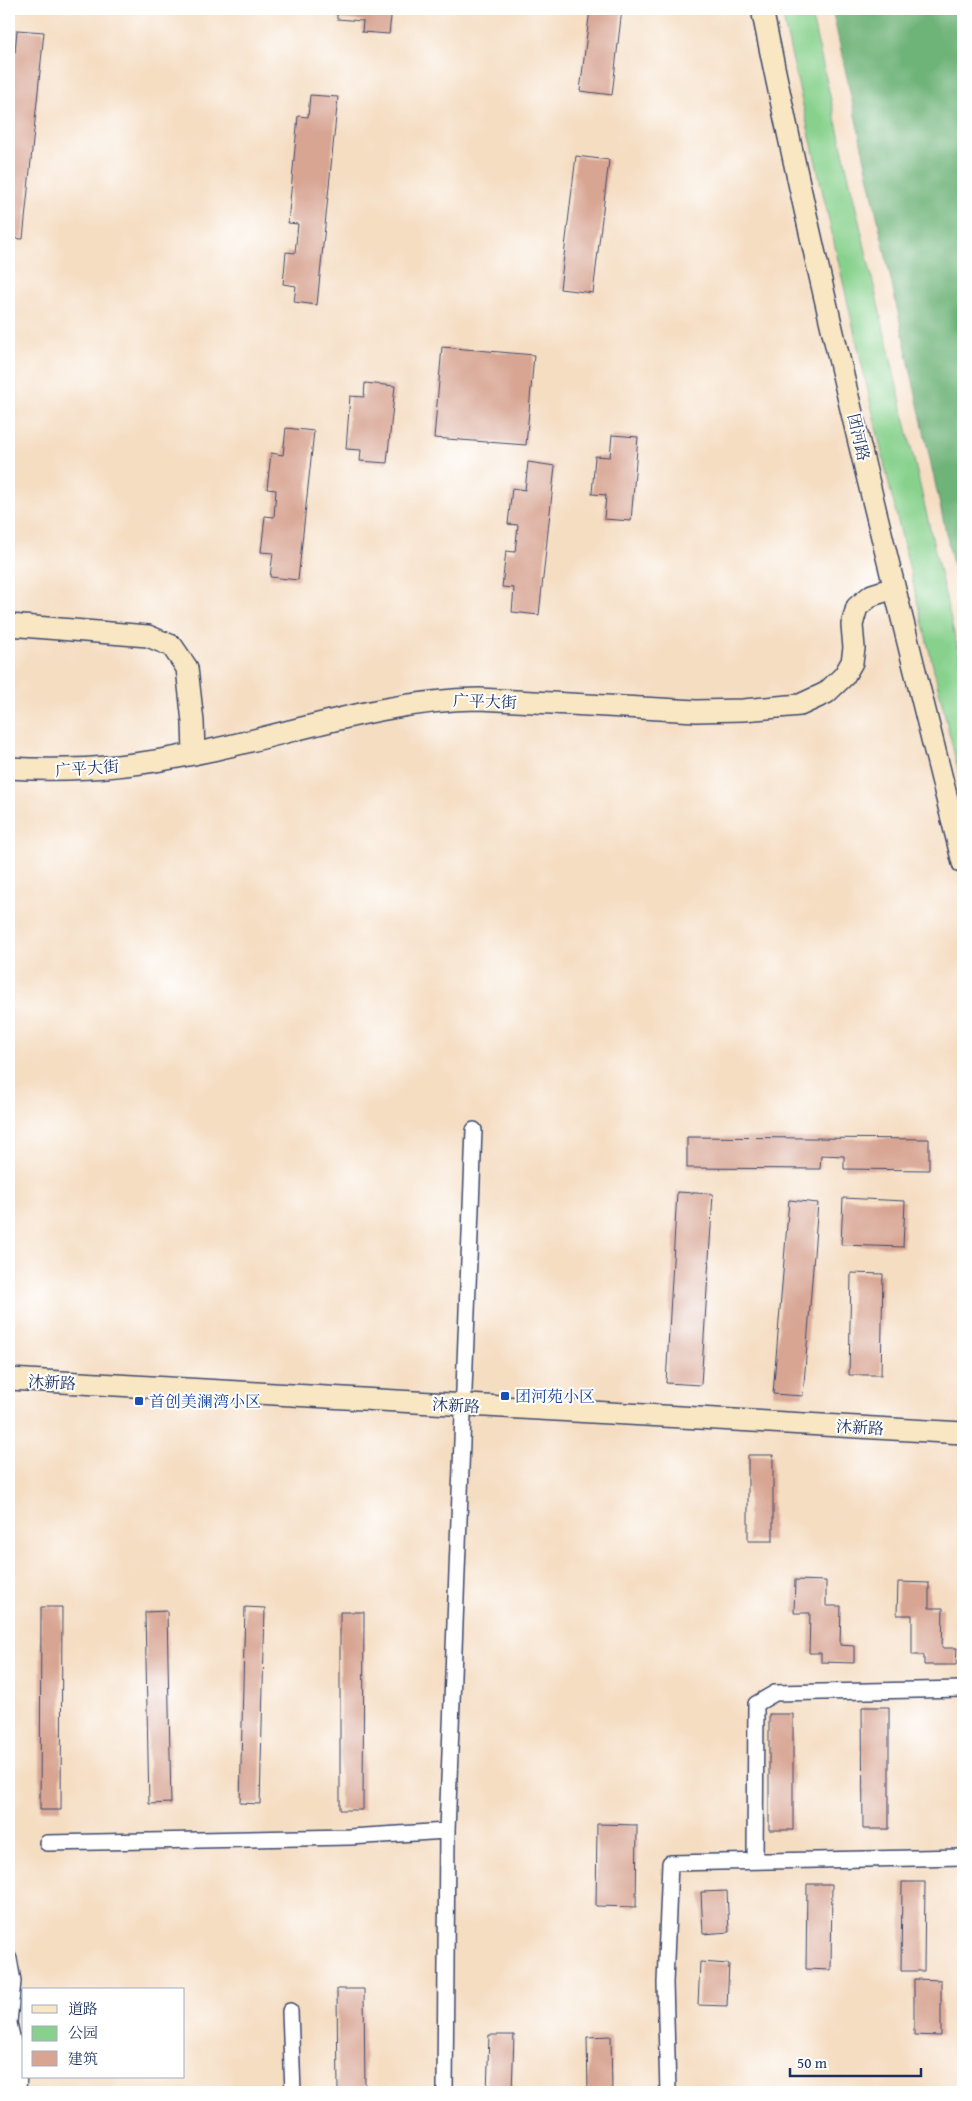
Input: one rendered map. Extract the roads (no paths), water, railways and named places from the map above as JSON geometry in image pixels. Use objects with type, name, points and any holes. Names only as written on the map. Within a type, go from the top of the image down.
[{"type":"street","name":"团河路","points":[[762,9],[783,113],[894,588],[963,863]]},
{"type":"street","name":"广平大街","points":[[9,768],[52,771],[139,764],[194,754],[352,715],[421,702],[449,699],[696,711],[742,710],[800,705],[826,693],[844,676],[852,662],[854,648],[852,625],[857,607],[872,595],[894,588]]},
{"type":"street","points":[[9,625],[148,636],[172,646],[187,668],[193,722],[194,754]]},
{"type":"street","points":[[445,2092],[447,1831],[474,1130]]},
{"type":"street","name":"沐新路","points":[[9,1380],[963,1433]]},
{"type":"street","points":[[755,1861],[756,1704],[776,1693],[963,1689]]},
{"type":"street","points":[[46,1844],[350,1837],[447,1831]]},
{"type":"street","points":[[668,2092],[665,1984],[670,1863],[963,1857]]},
{"type":"street","points":[[9,1959],[13,1981],[9,2023],[19,2069],[18,2092]]},
{"type":"street","points":[[290,2012],[293,2092]]},
{"type":"place","name":"团河苑小区","points":[[505,1396]]},
{"type":"place","name":"首创美澜湾小区","points":[[139,1401]]}]
